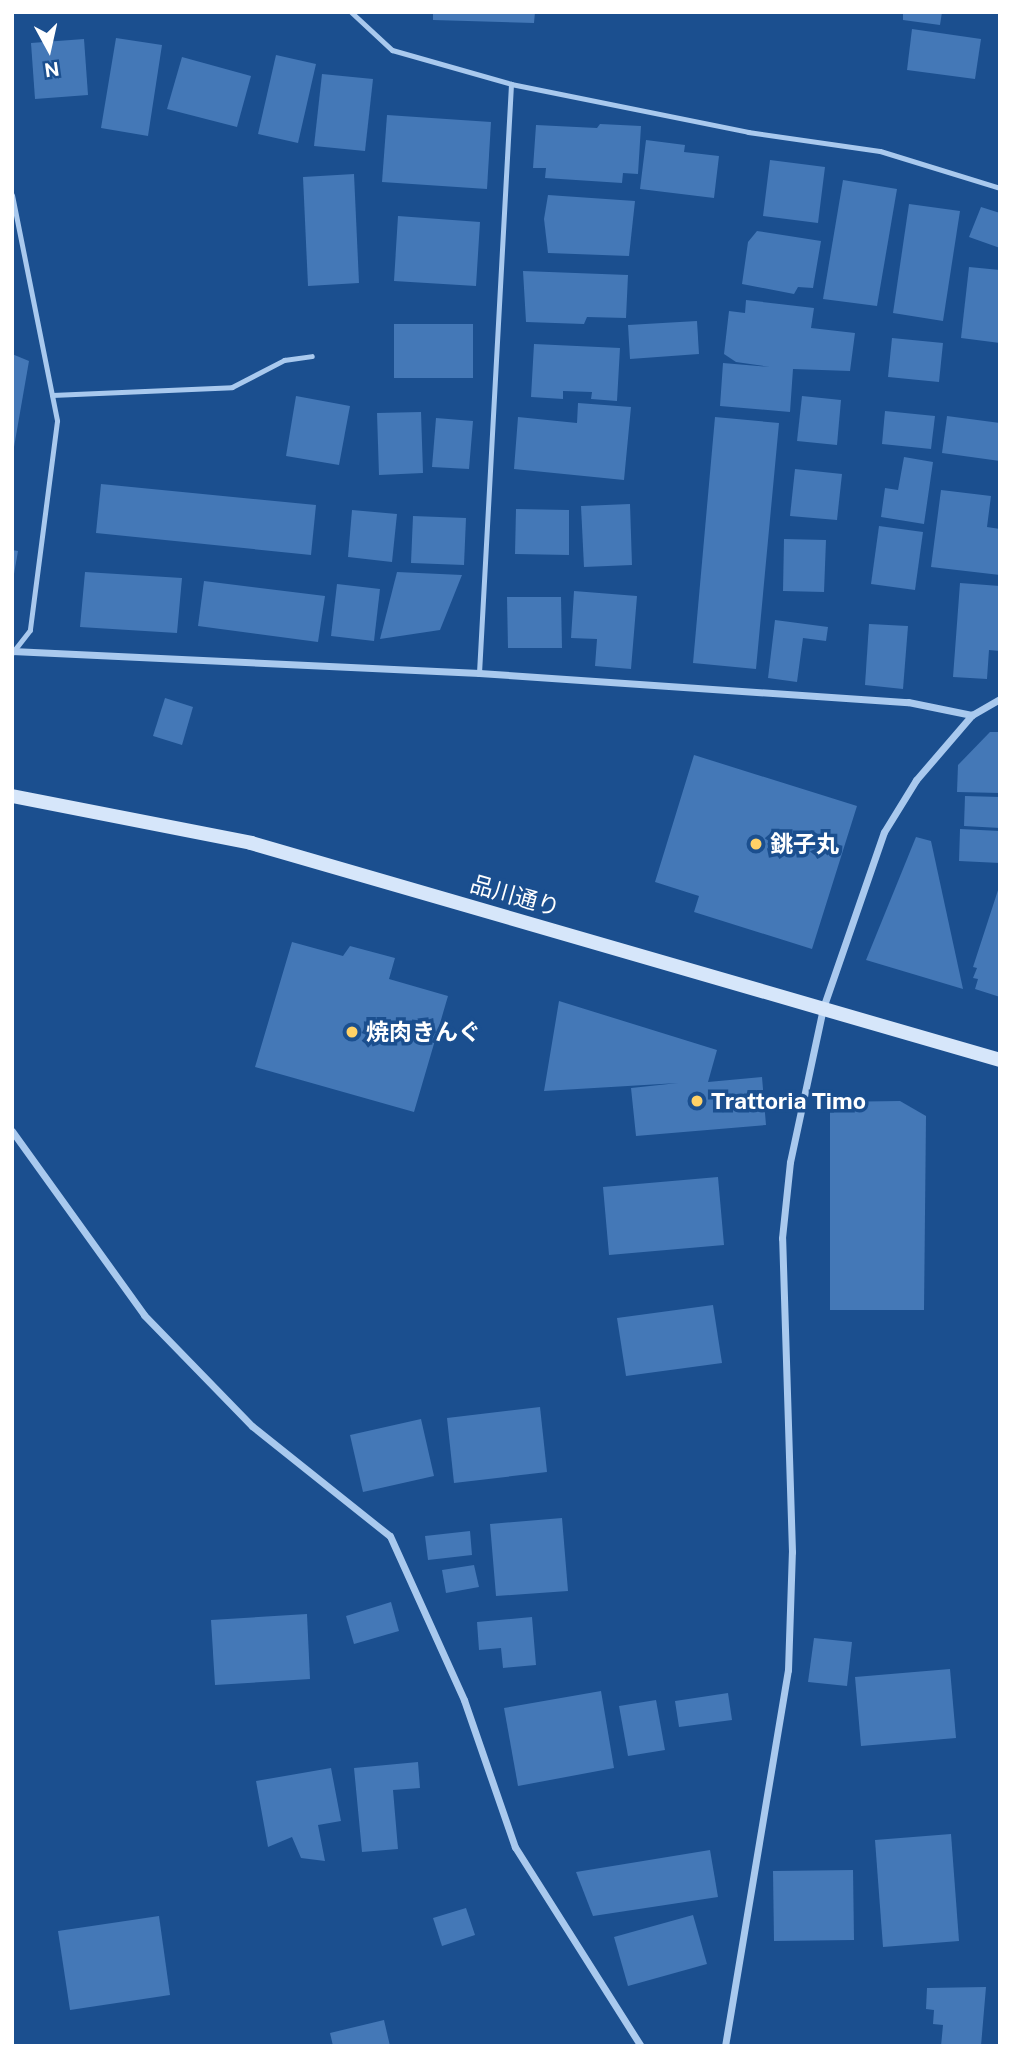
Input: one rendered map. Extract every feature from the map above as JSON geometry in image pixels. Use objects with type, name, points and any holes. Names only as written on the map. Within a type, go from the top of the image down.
[{"type":"street","points":[[13,651],[479,673],[908,702],[972,715]]},
{"type":"street","points":[[725,2046],[788,1670],[792,1552],[782,1238],[790,1161],[823,1008],[884,832],[915,780],[972,715],[1000,699]]},
{"type":"street","name":"品川通り","points":[[12,796],[251,843],[1000,1060]]},
{"type":"street","points":[[12,1131],[144,1315],[252,1426],[390,1536],[464,1700],[515,1847],[641,2046]]},
{"type":"lane","points":[[351,12],[392,50],[511,84],[748,132],[880,151],[1000,188]]},
{"type":"lane","points":[[479,673],[511,84]]},
{"type":"lane","points":[[12,195],[57,421],[30,630],[13,651]]},
{"type":"lane","points":[[52,395],[232,387],[284,360],[312,356]]},
{"type":"lane","points":[[25,2046],[69,2046]]},
{"type":"building","points":[[433,12],[535,12],[534,23],[433,20]]},
{"type":"building","points":[[903,12],[942,12],[940,25],[903,20]]},
{"type":"building","points":[[912,29],[981,39],[975,79],[907,70]]},
{"type":"building","points":[[116,38],[162,45],[148,136],[101,128]]},
{"type":"building","points":[[84,39],[88,95],[35,99],[31,43]]},
{"type":"building","points":[[276,55],[316,64],[298,143],[258,134]]},
{"type":"building","points":[[182,57],[251,76],[237,127],[167,109]]},
{"type":"building","points":[[322,74],[373,79],[365,151],[314,146]]},
{"type":"building","points":[[387,115],[491,122],[487,189],[382,182]]},
{"type":"building","points":[[600,124],[641,126],[638,174],[623,173],[622,183],[545,178],[546,168],[533,168],[536,125],[597,128]]},
{"type":"building","points":[[646,140],[685,145],[684,152],[719,156],[714,198],[640,189]]},
{"type":"building","points":[[770,160],[825,167],[818,223],[763,216]]},
{"type":"building","points":[[354,174],[359,283],[308,286],[303,177]]},
{"type":"building","points":[[843,180],[897,189],[877,306],[823,299]]},
{"type":"building","points":[[548,195],[635,201],[629,256],[548,253],[544,219]]},
{"type":"building","points":[[909,204],[960,211],[943,321],[893,313]]},
{"type":"building","points":[[981,207],[1000,213],[1000,248],[969,237]]},
{"type":"building","points":[[398,216],[480,222],[476,286],[394,281]]},
{"type":"building","points":[[757,231],[821,241],[813,288],[798,287],[794,294],[742,284],[748,242]]},
{"type":"building","points":[[969,267],[1000,270],[1000,343],[961,338]]},
{"type":"building","points":[[523,271],[628,275],[626,318],[587,317],[584,324],[526,322]]},
{"type":"building","points":[[746,300],[814,308],[811,328],[855,333],[850,371],[793,369],[790,412],[720,406],[723,363],[770,367],[736,362],[724,354],[729,311],[745,313]]},
{"type":"building","points":[[697,321],[699,354],[630,359],[628,325]]},
{"type":"building","points":[[394,324],[473,324],[473,378],[394,378]]},
{"type":"building","points":[[892,338],[943,343],[939,382],[888,377]]},
{"type":"building","points":[[534,344],[620,348],[617,401],[591,399],[592,392],[563,391],[563,399],[531,397]]},
{"type":"building","points":[[12,354],[29,361],[14,447],[12,447]]},
{"type":"building","points":[[296,396],[350,406],[339,465],[286,456]]},
{"type":"building","points":[[802,396],[841,400],[837,445],[797,441]]},
{"type":"building","points":[[578,403],[631,407],[624,480],[514,469],[518,417],[577,423]]},
{"type":"building","points":[[885,411],[935,416],[931,449],[882,444]]},
{"type":"building","points":[[421,412],[423,473],[379,475],[377,413]]},
{"type":"building","points":[[947,416],[1000,423],[1000,461],[942,453]]},
{"type":"building","points":[[715,417],[779,423],[756,669],[693,663]]},
{"type":"building","points":[[436,418],[473,421],[469,469],[432,467]]},
{"type":"building","points":[[904,457],[933,462],[924,524],[881,517],[885,488],[898,490]]},
{"type":"building","points":[[795,469],[842,474],[837,520],[790,516]]},
{"type":"building","points":[[101,484],[316,505],[311,555],[96,533]]},
{"type":"building","points":[[941,490],[991,496],[987,527],[1000,529],[1000,575],[931,567]]},
{"type":"building","points":[[630,504],[632,565],[584,567],[581,506]]},
{"type":"building","points":[[516,509],[569,510],[569,555],[515,554]]},
{"type":"building","points":[[352,510],[397,514],[392,562],[348,557]]},
{"type":"building","points":[[413,516],[466,518],[464,565],[411,563]]},
{"type":"building","points":[[879,526],[923,532],[915,590],[871,584]]},
{"type":"building","points":[[784,539],[826,540],[824,592],[783,591]]},
{"type":"building","points":[[12,550],[18,551],[14,574],[12,573]]},
{"type":"building","points":[[85,572],[182,578],[177,633],[80,627]]},
{"type":"building","points":[[397,572],[462,575],[440,630],[380,639]]},
{"type":"building","points":[[204,581],[325,596],[318,642],[198,626]]},
{"type":"building","points":[[960,583],[1000,586],[1000,651],[989,650],[987,679],[953,677]]},
{"type":"building","points":[[337,584],[380,589],[374,641],[331,636]]},
{"type":"building","points":[[574,591],[637,596],[631,669],[595,666],[597,639],[571,638]]},
{"type":"building","points":[[507,597],[561,597],[562,648],[508,648]]},
{"type":"building","points":[[775,620],[828,627],[826,641],[803,638],[797,682],[768,678]]},
{"type":"building","points":[[869,624],[908,626],[903,689],[865,685]]},
{"type":"building","points":[[165,698],[193,707],[182,745],[153,736]]},
{"type":"building","points":[[990,732],[1000,732],[1000,793],[957,792],[958,765]]},
{"type":"building","name":"銚子丸","points":[[694,755],[857,806],[812,949],[694,912],[699,896],[655,882]]},
{"type":"building","points":[[965,796],[1000,797],[1000,828],[964,826]]},
{"type":"building","points":[[960,829],[1000,831],[1000,863],[959,861]]},
{"type":"building","points":[[916,837],[931,841],[963,989],[866,960]]},
{"type":"building","points":[[1000,884],[1000,997],[975,989],[978,979],[973,978],[977,968],[973,967]]},
{"type":"building","name":"焼肉きんぐ","points":[[292,942],[343,956],[350,946],[395,958],[389,979],[448,996],[414,1112],[255,1067]]},
{"type":"building","points":[[559,1001],[717,1050],[708,1082],[762,1077],[766,1125],[636,1136],[631,1088],[678,1083],[544,1091]]},
{"type":"building","points":[[900,1101],[926,1116],[924,1310],[830,1310],[830,1102]]},
{"type":"building","points":[[718,1177],[724,1245],[609,1255],[603,1187]]},
{"type":"building","points":[[713,1305],[722,1363],[626,1376],[617,1318]]},
{"type":"building","points":[[540,1407],[547,1472],[454,1483],[447,1418]]},
{"type":"building","points":[[421,1419],[434,1476],[363,1492],[350,1435]]},
{"type":"building","points":[[562,1518],[568,1591],[496,1596],[490,1524]]},
{"type":"building","points":[[470,1531],[472,1555],[428,1560],[425,1536]]},
{"type":"building","points":[[474,1565],[479,1587],[446,1593],[442,1570]]},
{"type":"building","points":[[391,1602],[399,1631],[354,1644],[346,1616]]},
{"type":"building","points":[[307,1614],[310,1679],[215,1685],[211,1620]]},
{"type":"building","points":[[532,1617],[536,1665],[503,1668],[501,1648],[479,1650],[477,1622]]},
{"type":"building","points":[[814,1638],[852,1642],[847,1686],[808,1682]]},
{"type":"building","points":[[950,1669],[956,1738],[861,1746],[855,1677]]},
{"type":"building","points":[[601,1691],[614,1768],[518,1786],[504,1708]]},
{"type":"building","points":[[728,1693],[732,1720],[679,1727],[675,1701]]},
{"type":"building","points":[[656,1700],[665,1750],[628,1756],[619,1706]]},
{"type":"building","points":[[418,1762],[420,1788],[393,1790],[398,1849],[362,1852],[354,1768]]},
{"type":"building","points":[[331,1768],[341,1821],[318,1825],[325,1861],[301,1858],[292,1837],[268,1847],[256,1781]]},
{"type":"building","points":[[951,1834],[959,1941],[883,1947],[875,1840]]},
{"type":"building","points":[[710,1850],[718,1897],[593,1916],[576,1872]]},
{"type":"building","points":[[853,1870],[854,1940],[774,1941],[773,1871]]},
{"type":"building","points":[[466,1908],[475,1935],[442,1946],[433,1918]]},
{"type":"building","points":[[693,1915],[707,1964],[628,1986],[614,1937]]},
{"type":"building","points":[[159,1916],[170,1995],[70,2010],[58,1931]]},
{"type":"building","points":[[986,1987],[981,2046],[941,2046],[943,2025],[933,2024],[934,2010],[926,2009],[927,1988]]},
{"type":"building","points":[[384,2020],[390,2046],[333,2046],[330,2033]]},
{"type":"place","name":"銚子丸","points":[[756,844]]},
{"type":"place","name":"焼肉きんぐ","points":[[352,1032]]},
{"type":"place","name":"Trattoria Timo","points":[[697,1101]]}]
